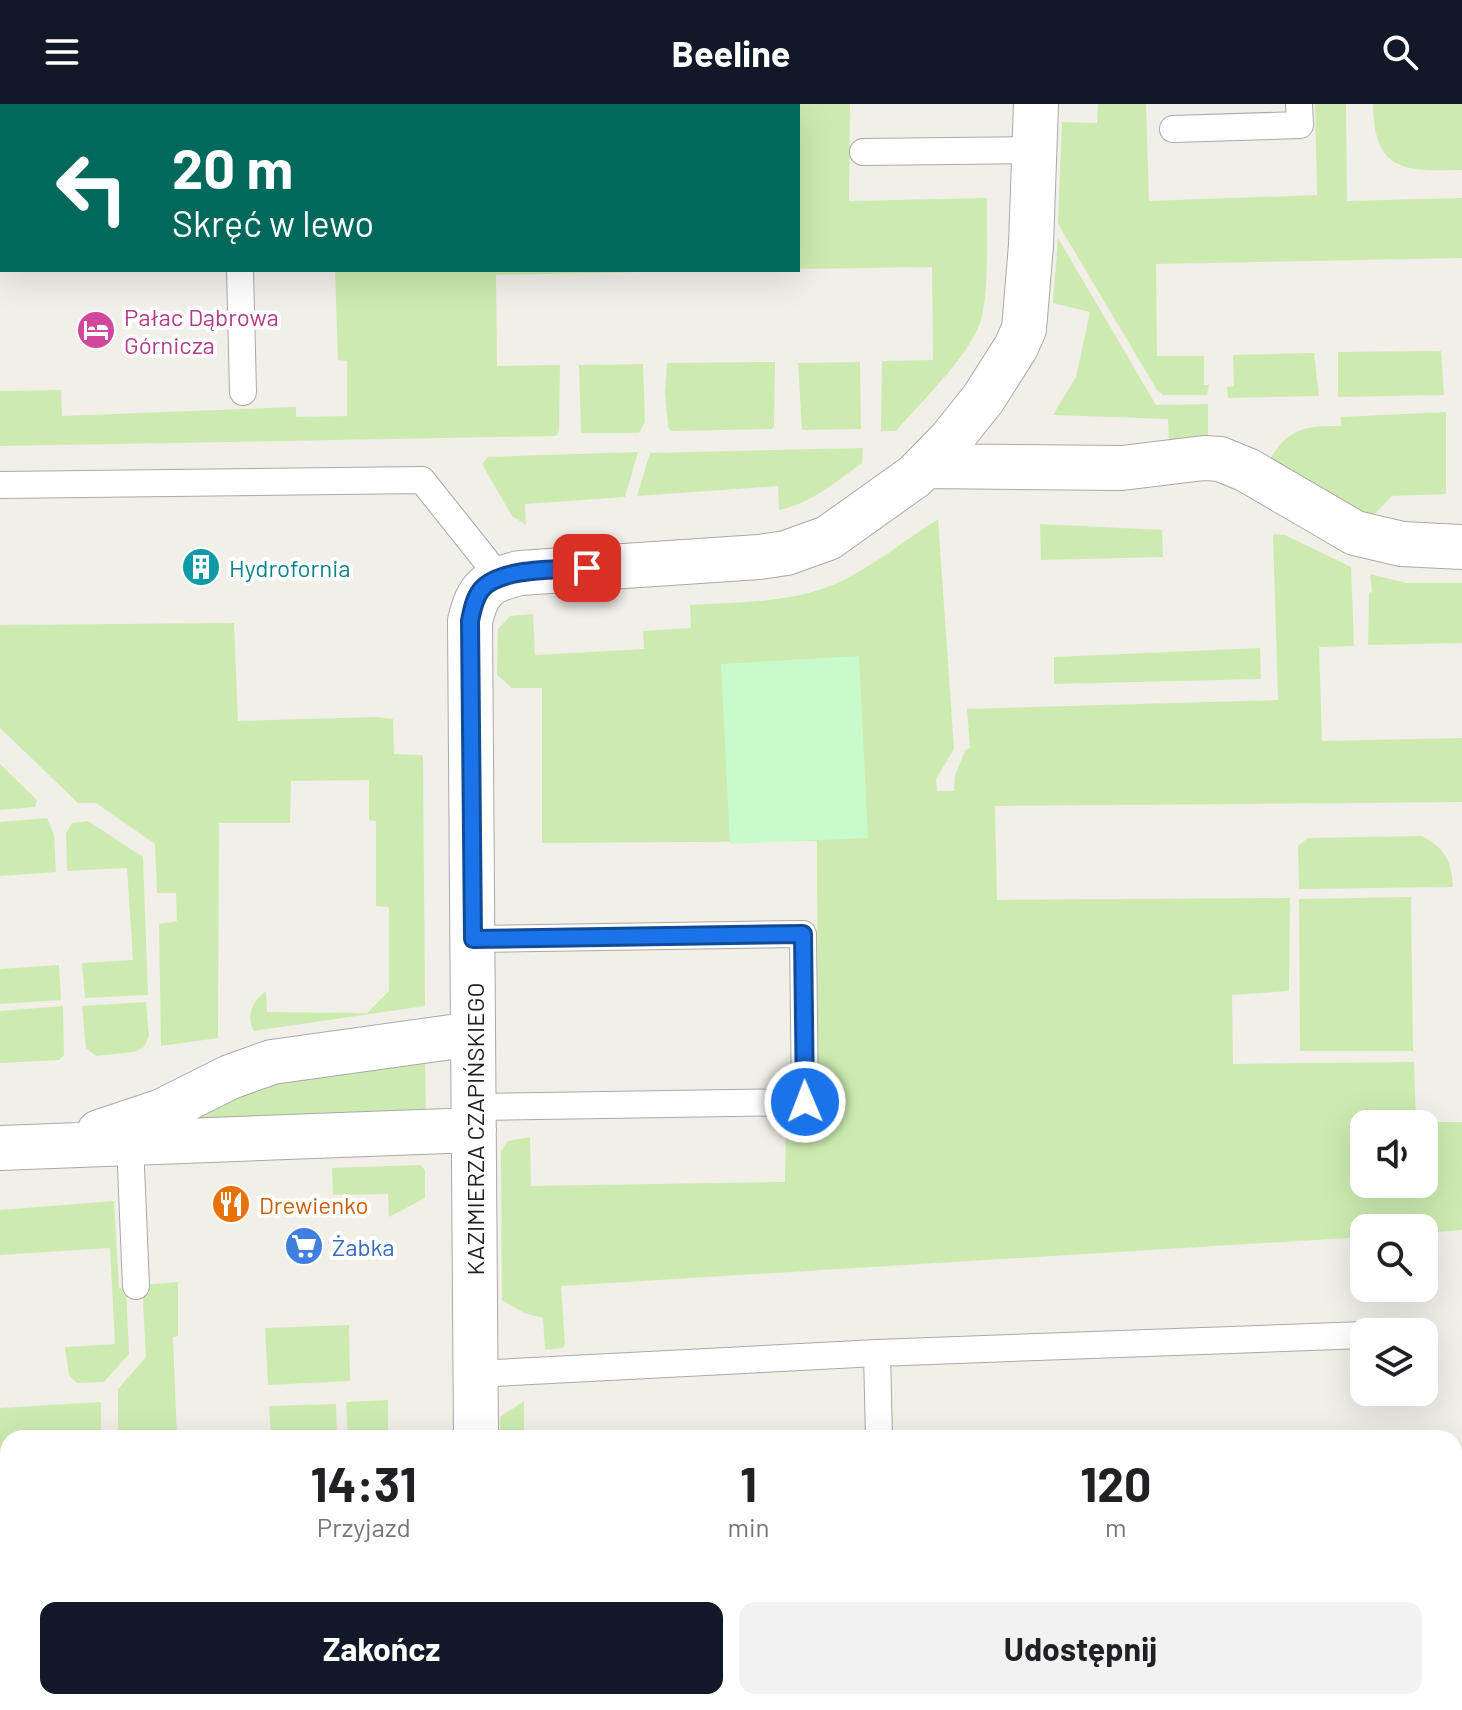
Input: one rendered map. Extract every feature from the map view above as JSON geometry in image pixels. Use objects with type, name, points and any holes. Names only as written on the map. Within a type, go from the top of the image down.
[{"type":"street","points":[[500,578],[520,573],[759,557],[809,547],[844,529],[926,466],[983,399],[1011,356],[1024,329],[1031,245],[1036,104]]},
{"type":"street","points":[[926,466],[1122,468],[1204,458],[1220,459],[1247,470],[1355,533],[1402,544],[1462,547]]},
{"type":"street","name":"KAZIMIERZA CZAPIŃSKIEGO","points":[[476,1430],[470,621],[481,589],[500,578]]},
{"type":"street","points":[[62,1143],[149,1116],[230,1077],[272,1062],[473,1034]]},
{"type":"street","points":[[0,1148],[62,1143],[130,1143],[474,1118]]},
{"type":"lane","points":[[1173,129],[1300,125],[1299,104]]},
{"type":"lane","points":[[863,152],[1035,150]]},
{"type":"lane","points":[[240,272],[243,392]]},
{"type":"lane","points":[[0,485],[422,480],[500,578]]},
{"type":"lane","points":[[473,939],[803,934],[805,1102],[474,1118]]},
{"type":"lane","points":[[130,1143],[136,1286]]},
{"type":"lane","points":[[476,1374],[877,1353],[1350,1336]]},
{"type":"lane","points":[[877,1353],[879,1430]]},
{"type":"green space","points":[[800,104],[850,104],[849,201],[987,198],[986,279],[980,323],[955,364],[896,431],[881,431],[882,361],[933,360],[932,267],[800,269]]},
{"type":"green space","points":[[1098,104],[1146,104],[1149,201],[1317,195],[1315,104],[1346,104],[1347,201],[1462,198],[1462,258],[1156,264],[1157,356],[1204,356],[1204,385],[1209,385],[1207,395],[1163,395],[1157,390],[1058,224],[1062,122],[1097,123]]},
{"type":"green space","points":[[1373,104],[1462,104],[1462,170],[1424,170],[1396,163],[1379,144]]},
{"type":"green space","points":[[1058,238],[1156,405],[1208,404],[1208,442],[1169,448],[1168,419],[1053,415],[1076,377],[1090,312],[1053,303]]},
{"type":"green space","points":[[335,272],[643,272],[496,275],[497,366],[560,365],[559,430],[556,436],[0,446],[0,391],[61,390],[62,416],[296,407],[296,417],[347,416],[347,361],[338,360]]},
{"type":"green space","points":[[1441,351],[1444,395],[1338,397],[1338,352]]},
{"type":"green space","points":[[1314,353],[1319,396],[1228,398],[1227,387],[1234,386],[1233,355]]},
{"type":"green space","points":[[775,362],[772,429],[671,431],[668,427],[665,392],[667,363]]},
{"type":"green space","points":[[860,362],[861,429],[802,430],[798,363]]},
{"type":"green space","points":[[643,364],[645,422],[639,433],[581,433],[579,365]]},
{"type":"green space","points":[[1446,412],[1446,494],[1392,496],[1368,521],[1267,465],[1288,437],[1305,429],[1341,426],[1341,417]]},
{"type":"green space","points":[[863,448],[862,463],[812,497],[779,510],[778,486],[637,496],[650,453]]},
{"type":"green space","points":[[638,452],[625,497],[525,504],[526,525],[512,516],[482,464],[488,457]]},
{"type":"green space","points":[[938,519],[954,749],[936,779],[937,791],[954,791],[955,776],[965,750],[970,748],[967,709],[1278,700],[1273,534],[1285,535],[1351,567],[1354,646],[1319,647],[1322,741],[1462,738],[1462,802],[995,806],[997,900],[1290,898],[1289,991],[1232,995],[1233,1064],[1414,1062],[1416,1110],[1350,1110],[1350,1198],[1438,1198],[1438,1122],[1462,1122],[1462,1230],[1438,1232],[1438,1214],[1350,1214],[1350,1238],[561,1286],[565,1344],[563,1348],[545,1350],[543,1318],[524,1313],[502,1300],[501,1151],[508,1141],[530,1137],[531,1186],[785,1182],[786,1129],[818,1128],[817,841],[542,843],[542,688],[512,688],[497,675],[498,629],[510,616],[533,614],[535,655],[644,649],[643,631],[691,628],[690,605],[768,600],[808,593],[844,580]]},
{"type":"green space","points":[[1040,524],[1162,530],[1163,557],[1041,560]]},
{"type":"green space","points":[[1370,574],[1407,583],[1462,583],[1462,643],[1368,645],[1369,594],[1372,591]]},
{"type":"green space","points":[[234,623],[238,721],[393,719],[394,754],[423,755],[425,1006],[254,1031],[250,1019],[252,1009],[266,991],[267,1012],[367,1013],[389,991],[389,907],[376,906],[376,821],[369,820],[369,780],[291,781],[290,823],[219,823],[218,1038],[161,1046],[159,924],[177,921],[176,893],[157,893],[155,844],[96,803],[78,803],[0,728],[0,625]]},
{"type":"green space","points":[[1260,648],[1261,679],[1054,684],[1054,657]]},
{"type":"green space","points":[[859,656],[868,838],[730,844],[721,664]]},
{"type":"green space","points":[[0,764],[37,800],[35,807],[0,810]]},
{"type":"green space","points":[[47,818],[54,835],[56,872],[0,876],[0,822]]},
{"type":"green space","points":[[88,821],[143,857],[148,995],[85,998],[82,963],[133,960],[127,868],[67,871],[66,833],[72,823]]},
{"type":"green space","points":[[1422,836],[1446,857],[1453,887],[1299,889],[1298,846],[1308,838]]},
{"type":"green space","points":[[1411,897],[1413,1051],[1300,1051],[1299,899]]},
{"type":"green space","points":[[59,965],[61,1000],[0,1004],[0,969]]},
{"type":"green space","points":[[146,1002],[149,1036],[144,1047],[134,1052],[96,1056],[86,1048],[82,1006]]},
{"type":"green space","points":[[63,1006],[64,1055],[59,1060],[0,1063],[0,1011]]},
{"type":"green space","points":[[425,1059],[426,1116],[173,1127],[242,1089]]},
{"type":"green space","points":[[420,1165],[425,1170],[425,1198],[389,1217],[388,1194],[333,1195],[332,1168]]},
{"type":"green space","points":[[114,1201],[119,1288],[126,1289],[129,1354],[104,1382],[77,1383],[69,1375],[65,1347],[115,1344],[110,1248],[0,1255],[0,1210]]},
{"type":"green space","points":[[178,1282],[178,1336],[173,1337],[177,1430],[118,1430],[118,1389],[146,1357],[142,1285]]},
{"type":"green space","points":[[349,1325],[350,1381],[268,1385],[265,1328]]},
{"type":"green space","points":[[388,1400],[388,1430],[348,1430],[346,1402]]},
{"type":"green space","points":[[524,1401],[524,1430],[500,1430],[500,1417]]},
{"type":"green space","points":[[101,1402],[101,1430],[0,1430],[0,1408]]},
{"type":"green space","points":[[336,1404],[337,1430],[270,1430],[269,1406]]},
{"type":"place","name":"Pałac Dąbrowa Górnicza","points":[[96,330]]},
{"type":"place","name":"Hydrofornia","points":[[201,567]]},
{"type":"place","name":"Drewienko","points":[[231,1204]]},
{"type":"place","name":"Żabka","points":[[304,1246]]},
{"type":"route","points":[[587,568],[520,573],[500,578],[481,589],[474,605],[470,621],[473,939],[803,934],[805,1102]]}]
